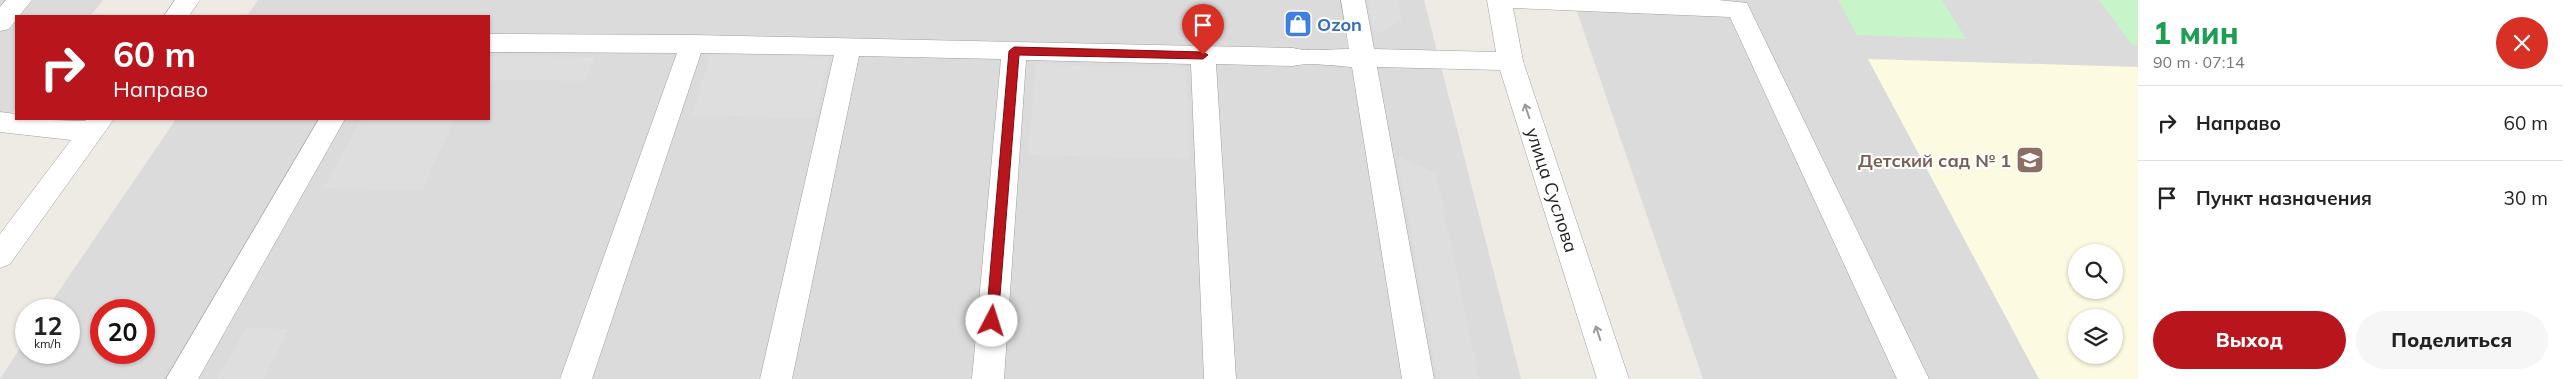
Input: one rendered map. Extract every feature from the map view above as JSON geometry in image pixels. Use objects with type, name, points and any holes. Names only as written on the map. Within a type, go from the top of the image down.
[{"type":"street","points":[[0,23],[20,0]]},
{"type":"street","points":[[177,15],[188,0]]},
{"type":"street","points":[[1353,0],[1418,379]]},
{"type":"street","name":"улица Суслова","points":[[1499,0],[1510,61],[1613,379]]},
{"type":"street","points":[[1504,0],[1741,5],[1913,379]]},
{"type":"street","points":[[490,43],[692,44],[1510,61]]},
{"type":"street","points":[[576,379],[692,44]]},
{"type":"street","points":[[776,379],[848,48]]},
{"type":"street","points":[[988,379],[1014,51]]},
{"type":"street","points":[[1203,55],[1220,379]]},
{"type":"street","points":[[182,379],[331,120]]},
{"type":"street","points":[[0,122],[96,125]]},
{"type":"street","points":[[0,256],[96,125]]},
{"type":"shaded area","points":[[0,0],[103,0],[91,15],[15,15],[15,109],[0,128]]},
{"type":"shaded area","points":[[258,0],[1424,0],[1521,379],[0,379],[15,356],[15,364],[80,364],[80,299],[53,299],[175,120],[490,120],[490,15],[248,15]]},
{"type":"shaded area","points":[[1368,0],[1398,0],[1402,20],[1375,35]]},
{"type":"shaded area","points":[[1573,0],[2138,0],[2138,379],[1703,379]]},
{"type":"shaded area","points":[[711,55],[829,57],[816,118],[692,115]]},
{"type":"shaded area","points":[[490,56],[595,57],[585,81],[501,80],[490,82]]},
{"type":"shaded area","name":"Детский сад № 1","points":[[1868,59],[2138,67],[2138,379],[2039,379]]},
{"type":"shaded area","points":[[1035,64],[1186,68],[1189,159],[1029,155]]},
{"type":"shaded area","points":[[360,120],[455,120],[422,190],[324,188]]},
{"type":"shaded area","points":[[1397,156],[1436,173],[1479,379],[1438,379]]},
{"type":"shaded area","points":[[246,328],[289,329],[263,379],[217,379]]},
{"type":"green space","points":[[1838,0],[1942,0],[1966,39],[1857,35]]},
{"type":"green space","points":[[2099,0],[2138,0],[2138,45],[2132,45]]},
{"type":"place","name":"Ozon","points":[[1298,24]]},
{"type":"place","name":"Детский сад № 1","points":[[2030,160]]},
{"type":"route","points":[[992,321],[1014,51],[1203,55]]}]
